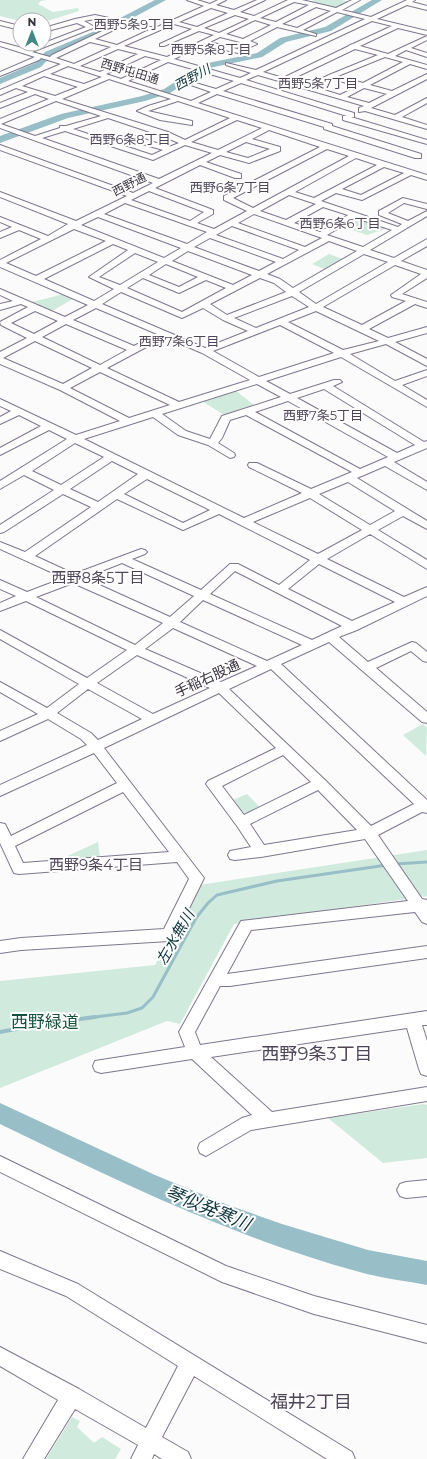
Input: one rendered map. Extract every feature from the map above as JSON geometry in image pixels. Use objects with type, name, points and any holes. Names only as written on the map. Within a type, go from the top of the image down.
[{"type":"street","points":[[190,0],[427,67]]},
{"type":"street","name":"西野屯田通","points":[[70,65],[118,47],[223,0]]},
{"type":"street","points":[[156,43],[199,28],[262,0]]},
{"type":"street","points":[[122,81],[294,0],[427,34]]},
{"type":"street","points":[[298,30],[356,0]]},
{"type":"street","points":[[192,103],[409,1],[427,8]]},
{"type":"street","points":[[244,41],[315,5]]},
{"type":"street","points":[[385,12],[394,14]]},
{"type":"street","points":[[52,28],[77,20],[95,17],[125,22],[156,30]]},
{"type":"street","points":[[52,41],[91,26],[77,20]]},
{"type":"street","points":[[50,60],[54,56],[91,40],[125,22]]},
{"type":"street","points":[[174,22],[254,44],[238,51],[202,42]]},
{"type":"street","points":[[0,23],[12,26]]},
{"type":"street","points":[[284,80],[397,26]]},
{"type":"street","points":[[0,32],[12,28]]},
{"type":"street","points":[[137,38],[184,51]]},
{"type":"street","points":[[308,88],[332,76],[387,56],[427,38]]},
{"type":"street","points":[[91,40],[197,67],[239,81],[292,106],[323,129],[418,156]]},
{"type":"street","points":[[2,45],[12,42]]},
{"type":"street","points":[[419,42],[427,44]]},
{"type":"street","points":[[2,45],[12,48]]},
{"type":"street","points":[[404,48],[427,55]]},
{"type":"street","points":[[25,52],[70,65]]},
{"type":"street","points":[[99,74],[143,54]]},
{"type":"street","points":[[0,74],[40,57]]},
{"type":"street","points":[[341,97],[409,62]]},
{"type":"street","points":[[228,64],[341,97],[395,118],[423,126],[427,120]]},
{"type":"street","points":[[0,92],[70,65]]},
{"type":"street","name":"西野屯田通","points":[[70,65],[427,178]]},
{"type":"street","points":[[44,74],[85,87]]},
{"type":"street","points":[[332,76],[394,94]]},
{"type":"street","points":[[306,139],[427,76]]},
{"type":"street","points":[[0,122],[108,77]]},
{"type":"street","points":[[419,80],[427,83]]},
{"type":"street","points":[[190,83],[217,91],[348,117],[427,142]]},
{"type":"street","points":[[16,86],[165,134],[186,143],[249,161],[277,149],[245,139]]},
{"type":"street","points":[[0,106],[34,92]]},
{"type":"street","points":[[178,99],[141,111],[163,118],[179,120],[210,130]]},
{"type":"street","points":[[395,118],[427,100]]},
{"type":"street","points":[[257,124],[292,106]]},
{"type":"street","points":[[35,138],[63,128],[108,116]]},
{"type":"street","points":[[63,128],[153,158],[237,117]]},
{"type":"street","points":[[165,134],[188,123]]},
{"type":"street","points":[[0,126],[159,182]]},
{"type":"street","name":"西野通","points":[[0,263],[46,238],[98,214],[132,195],[149,188],[217,152],[269,127]]},
{"type":"street","points":[[116,146],[150,130]]},
{"type":"street","points":[[132,138],[169,150]]},
{"type":"street","points":[[327,146],[227,198],[253,211],[427,273]]},
{"type":"street","points":[[0,147],[132,195]]},
{"type":"street","points":[[396,168],[427,151]]},
{"type":"street","points":[[58,168],[85,155]]},
{"type":"street","points":[[0,356],[94,305],[187,247],[288,192],[303,177],[356,155]]},
{"type":"street","points":[[200,162],[238,176]]},
{"type":"street","points":[[287,223],[336,190],[384,164]]},
{"type":"street","points":[[282,170],[303,177]]},
{"type":"street","points":[[336,190],[362,198],[410,173]]},
{"type":"street","points":[[149,188],[210,212],[190,224]]},
{"type":"street","points":[[288,192],[399,230]]},
{"type":"street","points":[[0,194],[112,241],[234,288]]},
{"type":"street","points":[[124,200],[190,224],[284,262]]},
{"type":"street","points":[[410,224],[382,213],[403,200],[427,207]]},
{"type":"street","points":[[226,318],[293,292],[365,251],[427,212]]},
{"type":"street","points":[[98,214],[277,281],[316,308],[387,341],[427,363]]},
{"type":"street","points":[[135,249],[93,277],[182,315],[306,250],[354,215]]},
{"type":"street","points":[[0,219],[46,238]]},
{"type":"street","points":[[231,223],[306,250]]},
{"type":"street","points":[[0,235],[18,227]]},
{"type":"street","points":[[36,280],[112,241]]},
{"type":"street","points":[[205,352],[316,308],[396,262],[427,242]]},
{"type":"street","points":[[4,252],[14,256]]},
{"type":"street","points":[[0,263],[36,280],[205,352],[396,457]]},
{"type":"street","points":[[427,273],[395,295],[427,305]]},
{"type":"street","points":[[143,275],[179,290],[205,276]]},
{"type":"street","points":[[0,292],[134,350]]},
{"type":"street","points":[[0,308],[22,301]]},
{"type":"street","points":[[362,329],[414,301]]},
{"type":"street","points":[[203,304],[226,318],[256,331]]},
{"type":"street","points":[[35,307],[4,324],[177,405]]},
{"type":"street","points":[[280,322],[336,350],[427,404]]},
{"type":"street","points":[[1,485],[75,439],[153,412],[256,380],[427,330]]},
{"type":"street","points":[[63,388],[164,334]]},
{"type":"street","points":[[0,360],[63,388],[127,421]]},
{"type":"street","points":[[394,385],[427,373]]},
{"type":"street","points":[[212,443],[217,438],[226,418],[337,382]]},
{"type":"street","points":[[326,386],[422,447],[427,458]]},
{"type":"street","points":[[0,402],[405,602]]},
{"type":"street","points":[[0,421],[19,411]]},
{"type":"street","points":[[246,411],[360,472]]},
{"type":"street","points":[[153,412],[182,433],[212,443],[230,455]]},
{"type":"street","points":[[0,452],[49,426]]},
{"type":"street","points":[[244,522],[385,461],[422,447]]},
{"type":"street","points":[[0,530],[111,457]]},
{"type":"street","points":[[385,461],[427,487]]},
{"type":"street","points":[[253,465],[310,494],[370,529],[427,565]]},
{"type":"street","points":[[24,471],[99,507]]},
{"type":"street","points":[[26,557],[146,474]]},
{"type":"street","points":[[348,477],[427,526]]},
{"type":"street","points":[[116,494],[183,528],[219,510]]},
{"type":"street","points":[[281,589],[318,559],[403,511]]},
{"type":"street","points":[[0,545],[171,623],[270,665],[425,807],[369,834],[235,855]]},
{"type":"street","points":[[0,607],[141,552]]},
{"type":"street","points":[[122,560],[313,645]]},
{"type":"street","points":[[0,736],[48,714],[171,623],[234,566],[353,627]]},
{"type":"street","points":[[0,584],[136,650],[220,687],[320,783],[369,834],[393,869],[422,905],[427,918]]},
{"type":"street","name":"手稲右股通","points":[[0,791],[220,687],[353,627],[427,591]]},
{"type":"street","points":[[0,634],[153,720]]},
{"type":"street","points":[[331,637],[427,719]]},
{"type":"street","points":[[366,668],[412,646],[427,658]]},
{"type":"street","points":[[0,686],[86,736],[197,878],[169,935],[21,944],[0,947]]},
{"type":"street","points":[[261,852],[242,822],[213,784],[285,749]]},
{"type":"street","points":[[242,822],[320,783]]},
{"type":"street","points":[[8,843],[125,785]]},
{"type":"street","points":[[0,828],[19,869],[180,856]]},
{"type":"street","points":[[268,1119],[194,1052],[187,1032],[246,926],[422,905]]},
{"type":"street","points":[[216,980],[230,980],[427,952]]},
{"type":"street","points":[[100,1066],[420,1019],[427,1069]]},
{"type":"street","points":[[206,1148],[248,1124],[268,1119],[427,1094]]},
{"type":"street","points":[[0,1164],[222,1273],[314,1305],[427,1334]]},
{"type":"street","points":[[406,1190],[427,1188]]},
{"type":"street","points":[[0,1260],[72,1290],[345,1459]]},
{"type":"street","points":[[0,1356],[181,1459]]},
{"type":"street","points":[[141,1459],[190,1363]]},
{"type":"street","points":[[33,1459],[72,1396]]},
{"type":"green space","points":[[0,0],[47,0],[41,1],[38,4],[53,12],[78,8],[79,11],[52,19],[52,12],[12,12],[12,19],[0,16]]},
{"type":"green space","points":[[314,0],[342,0],[350,2],[335,8],[310,2]]},
{"type":"green space","points":[[355,218],[388,228],[367,235],[340,226]]},
{"type":"green space","points":[[329,254],[343,259],[327,270],[312,264]]},
{"type":"green space","points":[[64,294],[73,299],[52,311],[32,302]]},
{"type":"green space","points":[[235,390],[254,405],[224,415],[202,401]]},
{"type":"green space","points":[[423,724],[427,728],[426,756],[403,735]]},
{"type":"green space","points":[[247,794],[260,807],[247,813],[242,812],[233,800]]},
{"type":"green space","points":[[98,842],[100,858],[61,862],[63,858]]},
{"type":"green space","name":"西野緑道","points":[[427,850],[427,896],[234,924],[180,1024],[167,1021],[0,1088],[0,981],[155,965],[199,885]]},
{"type":"green space","points":[[423,1104],[427,1105],[427,1158],[383,1163],[328,1118]]},
{"type":"green space","points":[[72,1417],[80,1421],[77,1427],[94,1443],[102,1437],[121,1449],[115,1459],[46,1459]]},
{"type":"waterway","points":[[0,81],[38,65],[48,54],[98,33],[162,0]]},
{"type":"waterway","name":"西野川","points":[[0,140],[65,116],[145,98],[167,91],[206,66],[259,55],[283,40],[328,29],[378,0]]},
{"type":"waterway","name":"左水無川","points":[[395,864],[427,862]]},
{"type":"waterway","name":"左水無川","points":[[95,1017],[127,1013],[142,1008],[153,997],[196,918],[208,903],[217,895],[277,881],[387,865]]},
{"type":"waterway","name":"左水無川","points":[[0,1032],[41,1024],[95,1017]]},
{"type":"waterway","name":"左水無川","points":[[87,1018],[95,1017]]},
{"type":"waterway","name":"琴似発寒川","points":[[0,1113],[147,1183],[224,1215],[282,1236],[368,1262],[427,1273]]},
{"type":"district","name":"西野5条9丁目","points":[[134,24]]},
{"type":"district","name":"西野5条8丁目","points":[[211,49]]},
{"type":"district","name":"西野5条7丁目","points":[[318,83]]},
{"type":"district","name":"西野6条8丁目","points":[[130,139]]},
{"type":"district","name":"西野6条7丁目","points":[[230,187]]},
{"type":"district","name":"西野6条6丁目","points":[[340,223]]},
{"type":"district","name":"西野7条6丁目","points":[[179,341]]},
{"type":"district","name":"西野7条5丁目","points":[[323,415]]},
{"type":"district","name":"西野8条5丁目","points":[[98,577]]},
{"type":"district","name":"西野9条4丁目","points":[[96,864]]},
{"type":"district","name":"西野9条3丁目","points":[[317,1054]]},
{"type":"district","name":"福井2丁目","points":[[311,1402]]}]
